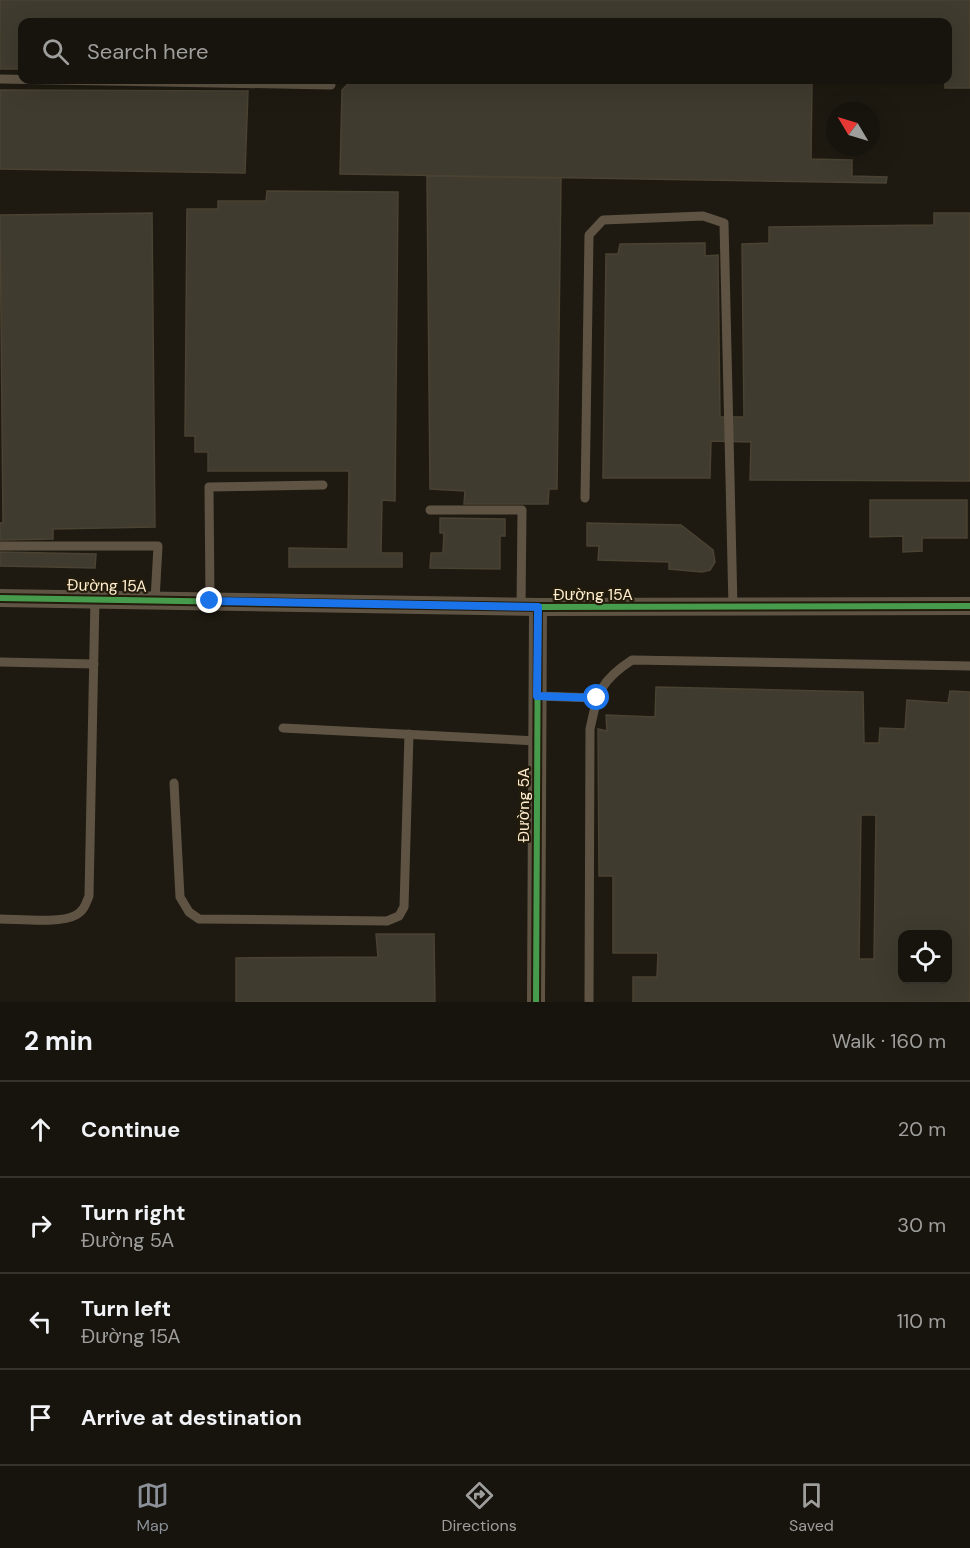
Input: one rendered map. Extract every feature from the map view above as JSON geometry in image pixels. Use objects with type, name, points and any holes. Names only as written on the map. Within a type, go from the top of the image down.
[{"type":"street","name":"Đường 15A","points":[[0,598],[529,607],[970,606]]},
{"type":"street","name":"Đường 5A","points":[[529,607],[537,696],[536,1002]]},
{"type":"lane","points":[[0,79],[18,79]]},
{"type":"lane","points":[[276,84],[331,85]]},
{"type":"lane","points":[[585,498],[588,235],[603,220],[703,216],[724,223],[733,607]]},
{"type":"lane","points":[[210,601],[209,487],[323,485]]},
{"type":"lane","points":[[430,510],[522,510],[529,607]]},
{"type":"lane","points":[[0,546],[158,546],[155,600]]},
{"type":"lane","points":[[0,920],[65,919],[76,916],[83,910],[89,896],[95,598]]},
{"type":"lane","points":[[589,1002],[590,729],[597,698],[610,674],[632,660],[970,666]]},
{"type":"lane","points":[[0,662],[94,664]]},
{"type":"lane","points":[[537,696],[597,698]]},
{"type":"lane","points":[[283,729],[537,741]]},
{"type":"lane","points":[[174,783],[180,897],[189,912],[199,920],[387,921],[399,916],[404,907],[409,735]]},
{"type":"building","points":[[0,0],[970,0],[970,88],[945,88],[945,84],[952,84],[952,18],[18,18],[18,69],[0,69]]},
{"type":"building","points":[[348,84],[812,84],[811,159],[852,160],[852,176],[887,177],[886,183],[340,174],[342,90]]},
{"type":"building","points":[[0,90],[248,91],[245,173],[0,169]]},
{"type":"building","points":[[427,176],[561,178],[557,489],[549,489],[548,504],[464,504],[465,491],[430,489]]},
{"type":"building","points":[[267,191],[398,192],[395,501],[382,500],[381,553],[402,553],[402,567],[289,567],[289,548],[348,549],[349,471],[208,471],[208,452],[195,452],[195,436],[185,436],[187,209],[218,209],[218,201],[266,201]]},
{"type":"building","points":[[152,213],[155,527],[53,529],[53,539],[0,540],[0,523],[3,523],[0,215]]},
{"type":"building","points":[[934,213],[970,213],[970,481],[750,480],[751,442],[711,441],[710,478],[603,478],[606,254],[618,254],[620,244],[705,243],[705,256],[718,255],[720,417],[744,417],[742,244],[769,243],[769,227],[934,225]]},
{"type":"building","points":[[870,500],[967,500],[967,538],[922,538],[922,551],[903,552],[903,536],[870,537]]},
{"type":"building","points":[[440,518],[505,519],[505,536],[500,536],[500,569],[430,568],[431,553],[443,553],[444,533],[440,533]]},
{"type":"building","points":[[587,523],[681,525],[713,550],[715,562],[710,570],[702,572],[669,569],[669,562],[598,560],[599,546],[587,546]]},
{"type":"building","points":[[0,552],[96,554],[95,568],[0,566]]},
{"type":"building","points":[[656,687],[863,692],[864,743],[879,743],[880,728],[905,729],[907,700],[948,703],[950,691],[970,692],[970,1002],[633,1002],[633,977],[657,977],[658,953],[613,953],[613,876],[599,876],[598,729],[607,731],[606,715],[655,717]],"holes":[[[861,815],[876,815],[874,959],[859,959]]]},
{"type":"building","points":[[376,934],[434,934],[435,1002],[236,1002],[236,958],[378,957]]},
{"type":"cycle path","points":[[0,598],[538,607],[970,606]]},
{"type":"cycle path","points":[[536,1002],[538,607]]},
{"type":"route","points":[[210,601],[538,607],[537,696],[597,698]]}]
